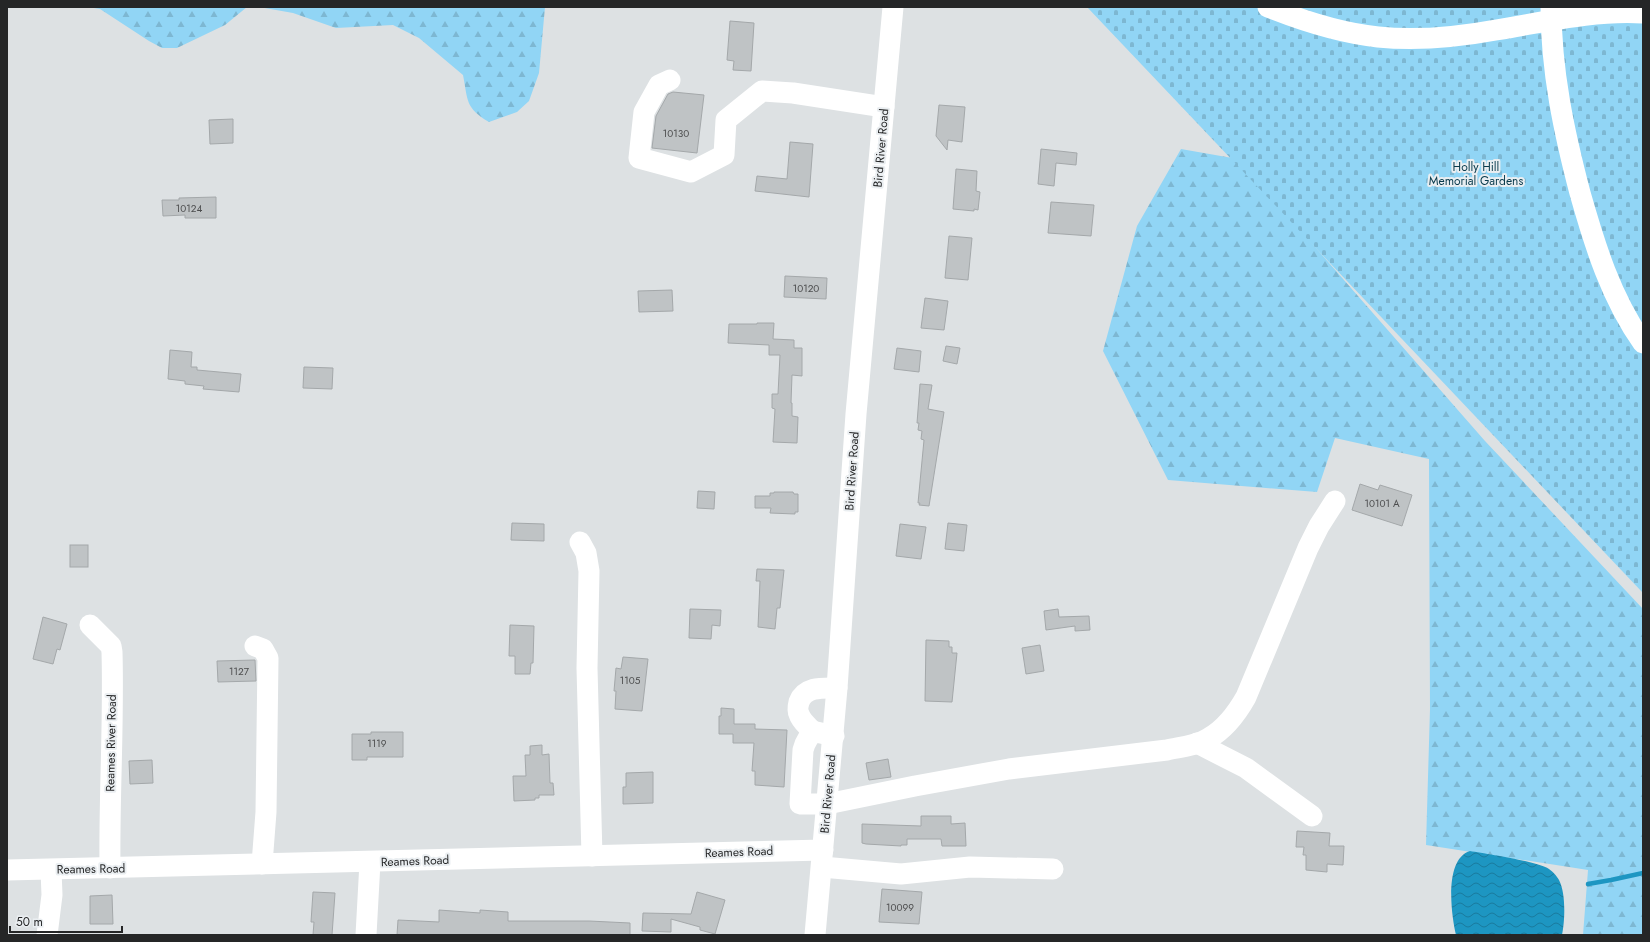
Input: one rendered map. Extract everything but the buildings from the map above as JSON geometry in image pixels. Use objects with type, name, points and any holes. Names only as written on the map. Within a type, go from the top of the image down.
[{"type":"street","name":"Bird River Road","points":[[815,935],[834,736],[856,414],[893,7]]},
{"type":"street","points":[[1268,7],[1291,16],[1352,33],[1378,37],[1413,39],[1480,33],[1551,14],[1600,10],[1643,13]]},
{"type":"street","points":[[1551,14],[1553,56],[1558,98],[1570,156],[1593,240],[1616,298],[1632,327],[1643,343]]},
{"type":"street","points":[[670,80],[659,85],[644,112],[639,158],[691,172],[724,154],[726,120],[762,91],[793,92],[884,107]]},
{"type":"street","points":[[812,731],[803,750],[800,804],[827,804],[1009,769],[1167,750],[1208,739],[1237,712],[1246,697],[1308,548],[1319,526],[1335,501]]},
{"type":"street","points":[[580,542],[586,553],[589,571],[587,668],[590,729],[592,856]]},
{"type":"street","name":"Reames River Road","points":[[90,625],[111,646],[112,652],[112,743],[109,814],[110,868]]},
{"type":"street","points":[[255,646],[263,649],[268,658],[266,812],[262,864]]},
{"type":"street","points":[[834,736],[812,731],[798,713],[798,706],[805,693],[813,690],[837,688]]},
{"type":"street","points":[[1197,743],[1246,768],[1312,816]]},
{"type":"street","name":"Reames Road","points":[[7,870],[592,856],[822,858],[902,874],[970,867],[1053,869]]},
{"type":"street","points":[[366,935],[370,862]]},
{"type":"street","points":[[47,935],[52,895],[52,870]]},
{"type":"green space","points":[[88,7],[247,7],[225,25],[177,48],[162,48],[100,9]]},
{"type":"green space","points":[[259,7],[545,7],[539,73],[529,101],[517,112],[489,122],[481,117],[469,103],[463,75],[419,38],[393,25],[336,28],[293,13]]},
{"type":"green space","name":"Holly Hill Memorial Gardens","points":[[1087,7],[1643,7],[1643,593]]},
{"type":"green space","points":[[1181,149],[1238,159],[1485,441],[1643,609],[1643,935],[1583,935],[1588,870],[1426,845],[1430,709],[1429,459],[1335,438],[1317,492],[1168,480],[1103,351],[1137,226]]},
{"type":"water","points":[[1470,851],[1534,863],[1552,871],[1559,880],[1563,892],[1564,922],[1562,935],[1456,935],[1451,901],[1453,876],[1456,865],[1462,856]]},
{"type":"waterway","points":[[1588,884],[1643,873]]}]
